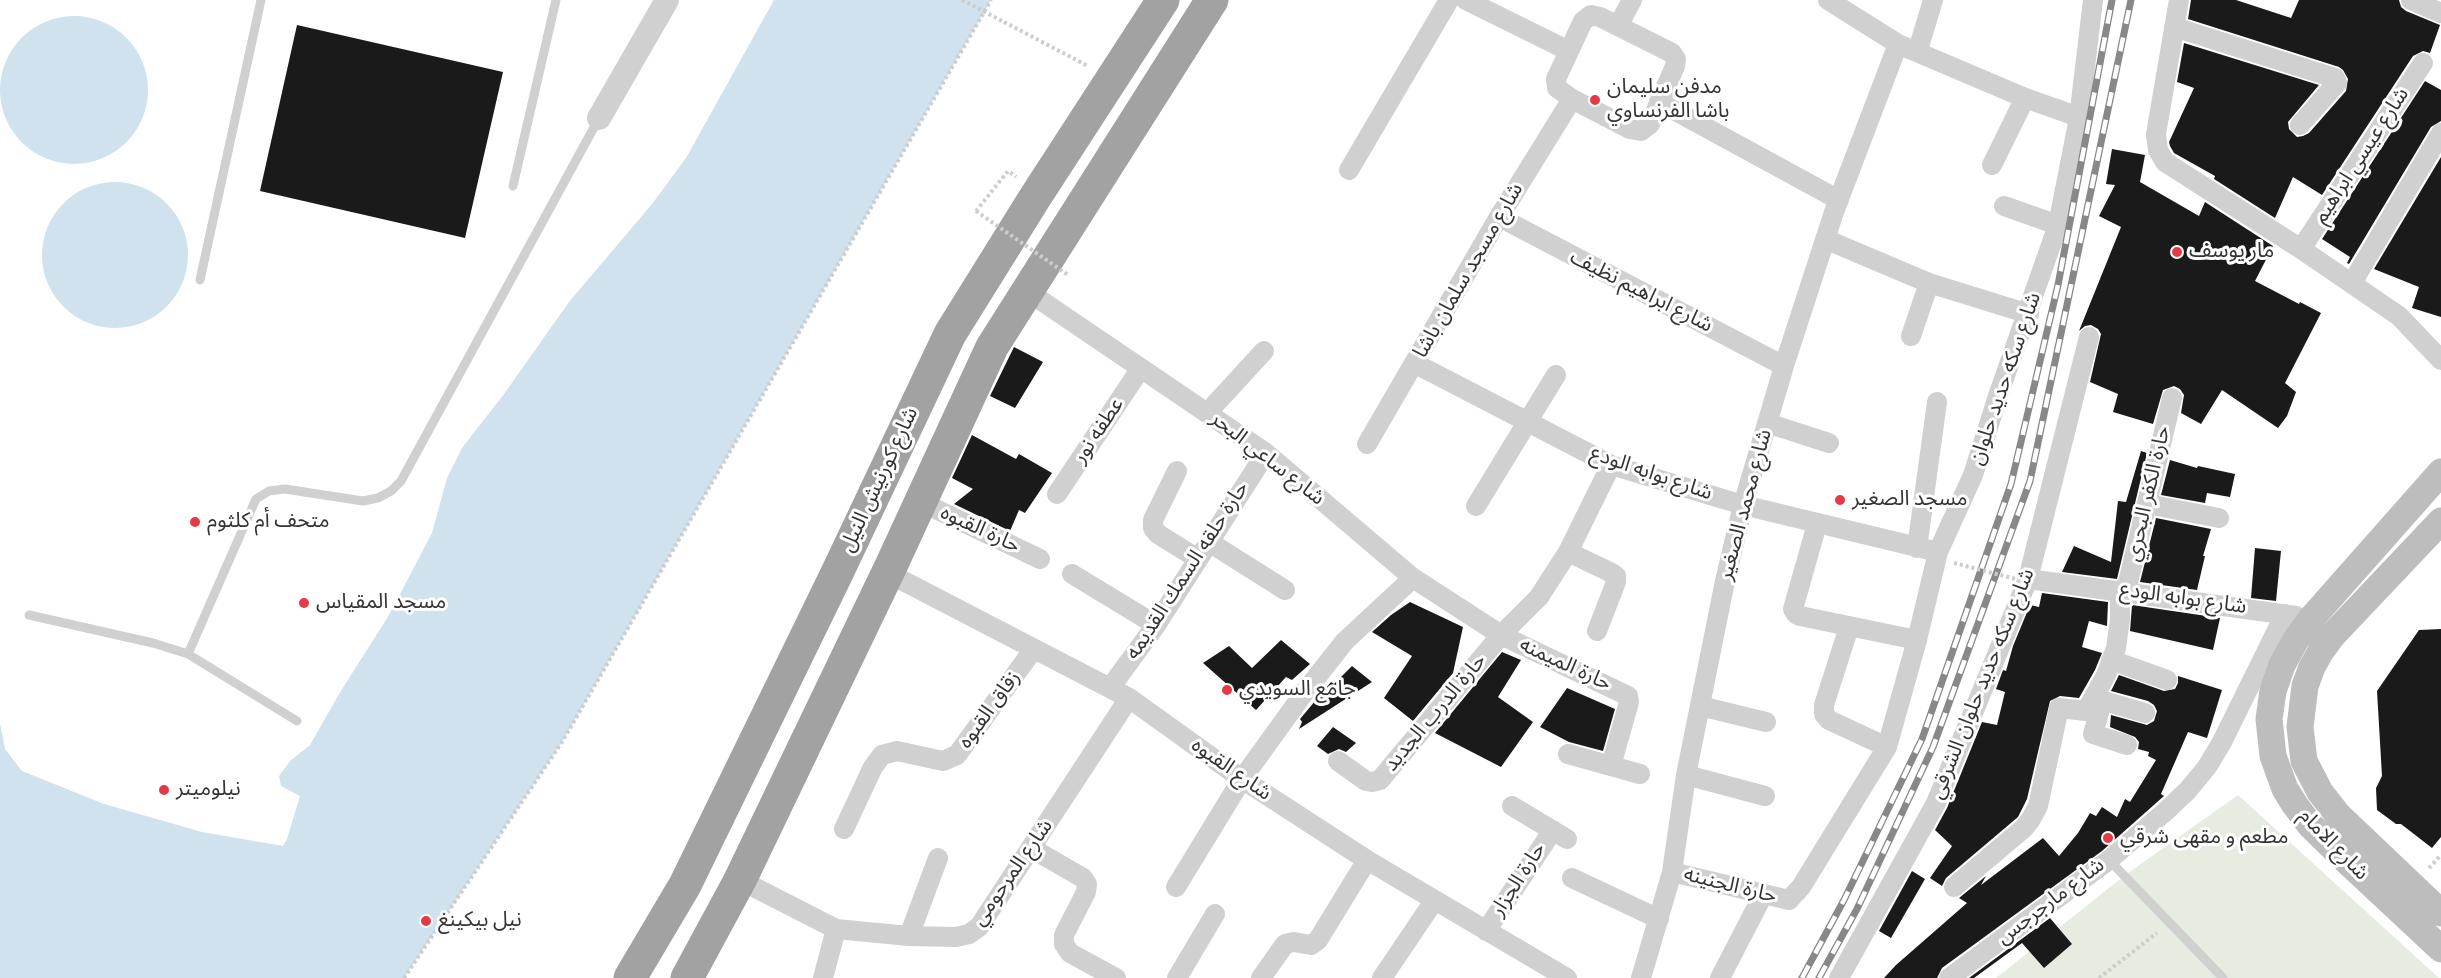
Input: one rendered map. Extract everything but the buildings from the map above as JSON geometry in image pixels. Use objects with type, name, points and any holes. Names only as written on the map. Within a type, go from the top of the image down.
[{"type":"highway","name":"شارع كورنيش النيل","points":[[630,978],[685,885],[950,334],[1163,0]]},
{"type":"highway","points":[[687,978],[740,880],[888,573],[992,347],[1212,0]]},
{"type":"main road","name":"شارع الامام","points":[[2441,472],[2311,619],[2295,641],[2282,665],[2273,691],[2269,719],[2270,738],[2278,773],[2295,805],[2310,825],[2441,949]]},
{"type":"main road","name":"شارع الامام","points":[[2441,521],[2332,636],[2312,667],[2306,686],[2300,727],[2304,761],[2320,792],[2338,815],[2441,913]]},
{"type":"street","points":[[599,118],[667,0]]},
{"type":"street","points":[[1348,170],[1449,0]]},
{"type":"street","points":[[1466,0],[1569,51]]},
{"type":"street","points":[[1618,26],[1632,0]]},
{"type":"street","points":[[1828,0],[1899,44],[1918,50],[2025,98],[2079,117]]},
{"type":"street","points":[[1918,50],[1933,0]]},
{"type":"street","name":"شارع سكه حديد حلوان","points":[[1789,900],[1801,887],[1887,747],[1917,640],[1946,558],[1998,393],[2029,314],[2058,225],[2079,117],[2093,0]]},
{"type":"street","points":[[2178,0],[2156,135],[2158,150],[2165,162],[2301,249],[2399,316],[2441,360]]},
{"type":"street","points":[[2411,0],[2441,13]]},
{"type":"street","points":[[1596,15],[1674,56],[1675,66],[1650,124],[1641,131],[1635,131],[1560,91],[1556,83],[1569,51],[1586,17],[1596,15]]},
{"type":"street","points":[[2174,27],[2335,78],[2337,83],[2300,125]]},
{"type":"street","name":"شارع محمد الصغير","points":[[1641,978],[1672,872],[1686,775],[1725,581],[1743,505],[1825,239],[1899,44]]},
{"type":"street","name":"شارع عيسي ابراهيم","points":[[2301,249],[2423,63]]},
{"type":"street","points":[[1992,165],[2025,98]]},
{"type":"street","name":"شارع مسجد سلمان باشا","points":[[1367,444],[1499,217],[1572,99]]},
{"type":"street","points":[[1659,102],[1839,200]]},
{"type":"street","points":[[2352,283],[2441,133]]},
{"type":"street","points":[[2004,206],[2058,225]]},
{"type":"street","name":"شارع ابراهيم نظيف","points":[[1499,217],[1784,366]]},
{"type":"street","points":[[1825,239],[1929,283],[2029,314]]},
{"type":"street","points":[[1911,336],[1929,283]]},
{"type":"street","name":"شارع ساعي البحر","points":[[1027,291],[1266,453],[1413,578],[1501,635]]},
{"type":"street","name":"شارع سكه حديد حلوان الشرقي","points":[[1839,978],[1936,803],[2022,579],[2089,337]]},
{"type":"street","points":[[1207,413],[1264,351]]},
{"type":"street","name":"شارع بوابه الودع","points":[[1414,363],[1611,465],[1743,505],[1917,548],[1946,558]]},
{"type":"street","name":"عطفه نور","points":[[1057,494],[1141,368]]},
{"type":"street","points":[[1476,506],[1556,375]]},
{"type":"street","name":"حارة الكفر البحري","points":[[2091,703],[2111,660],[2120,619],[2123,590],[2172,398]]},
{"type":"street","points":[[1917,548],[1937,402]]},
{"type":"street","points":[[1767,423],[1829,443]]},
{"type":"street","name":"حارة حلقه السمك القديمه","points":[[1110,688],[1156,625],[1266,453]]},
{"type":"street","name":"حارة الدرب الجديد","points":[[1338,761],[1366,781],[1380,780],[1501,635],[1539,597],[1568,552],[1611,465]]},
{"type":"street","points":[[1177,471],[1153,520],[1153,528],[1158,534],[1198,559]]},
{"type":"street","name":"حارة القبوه","points":[[921,502],[1040,559]]},
{"type":"street","points":[[2146,504],[2218,518]]},
{"type":"street","points":[[1817,524],[1793,609],[1800,616],[1917,640]]},
{"type":"street","points":[[1209,542],[1285,590]]},
{"type":"street","points":[[1568,552],[1616,576],[1616,582],[1597,631]]},
{"type":"street","name":"شارع القبوه","points":[[888,573],[1129,699],[1242,779],[1367,860],[1567,978]]},
{"type":"street","points":[[1072,574],[1156,625]]},
{"type":"street","points":[[1176,888],[1242,779],[1304,693],[1345,642],[1413,578]]},
{"type":"street","name":"شارع بوابه الودع","points":[[2022,579],[2123,590],[2285,614],[2311,619],[2332,636]]},
{"type":"street","name":"شارع مارجرجس","points":[[1949,978],[2109,860],[2166,811],[2206,767],[2222,742],[2285,614]]},
{"type":"street","points":[[1849,627],[1824,705],[1824,714],[1829,720],[1887,747]]},
{"type":"street","name":"حارة الميمنه","points":[[1501,635],[1628,696],[1629,702],[1611,766]]},
{"type":"street","name":"زقاق القبوه","points":[[844,829],[873,767],[882,755],[897,751],[943,761],[957,755],[1033,650]]},
{"type":"street","points":[[2111,660],[2167,680]]},
{"type":"street","name":"شارع المرحومي","points":[[740,880],[836,929],[909,936],[956,937],[974,930],[979,927],[1129,699]]},
{"type":"street","points":[[2091,703],[2145,713]]},
{"type":"street","points":[[2091,703],[2099,713],[2093,734],[2127,745]]},
{"type":"street","points":[[1954,887],[2024,828],[2031,819],[2038,806],[2059,708],[2084,711],[2091,703]]},
{"type":"street","points":[[1700,706],[1766,722]]},
{"type":"street","points":[[1568,754],[1640,774]]},
{"type":"street","points":[[1686,775],[1765,796]]},
{"type":"street","name":"حارة الجزار","points":[[1486,931],[1560,834],[1512,806]]},
{"type":"street","points":[[1031,848],[1083,879],[1087,884],[1086,892],[1064,936],[1064,944],[1070,953],[1116,978]]},
{"type":"street","points":[[909,936],[938,858]]},
{"type":"street","points":[[1261,978],[1285,944],[1294,942],[1315,944],[1367,860]]},
{"type":"street","name":"حارة الجنينه","points":[[1672,872],[1789,900]]},
{"type":"street","points":[[1572,878],[1659,919]]},
{"type":"street","points":[[1720,978],[1763,895]]},
{"type":"street","points":[[1382,978],[1434,901]]},
{"type":"street","points":[[1177,978],[1215,914]]},
{"type":"street","points":[[823,978],[836,929]]},
{"type":"lane","points":[[200,280],[261,0]]},
{"type":"lane","points":[[513,186],[556,0]]},
{"type":"lane","points":[[188,654],[256,499],[269,490],[285,489],[363,501],[384,495],[401,481],[599,118]]},
{"type":"lane","points":[[29,615],[153,643],[188,654],[297,721]]},
{"type":"lane","points":[[2109,860],[2223,978]]},
{"type":"path","points":[[962,0],[1112,79]]},
{"type":"path","points":[[404,978],[562,742],[991,0]]},
{"type":"path","points":[[1008,171],[976,211],[1068,275]]},
{"type":"path","points":[[1946,558],[2022,579]]},
{"type":"path","points":[[2099,978],[2169,923]]},
{"type":"shaded area","points":[[2238,795],[2439,978],[1996,978],[2124,876]]},
{"type":"water","points":[[774,0],[991,0],[562,742],[404,978],[0,978],[0,723],[5,749],[22,771],[104,804],[202,832],[283,846],[300,796],[281,786],[279,776],[290,761],[310,745],[389,615],[432,533],[447,478],[462,448],[504,394],[569,302],[652,204],[686,158]]},
{"type":"water","points":[[74,16],[102,22],[126,38],[142,62],[148,90],[142,118],[126,142],[102,158],[74,164],[46,158],[22,142],[6,118],[0,90],[6,62],[22,38],[46,22]]},
{"type":"water","points":[[115,182],[143,188],[166,204],[182,227],[188,255],[182,283],[166,306],[143,322],[115,328],[87,322],[64,306],[48,283],[42,255],[48,227],[64,204],[87,188]]},
{"type":"railway","points":[[1802,978],[1844,900],[1922,739],[2011,484],[2058,285],[2112,0]]},
{"type":"railway","points":[[1819,978],[1857,909],[1933,747],[2030,481],[2131,0]]},
{"type":"place","name":"مدفن سليمان باشا الفرنساوي","points":[[1595,100]]},
{"type":"place","name":"مار يوسف","points":[[2177,252]]},
{"type":"place","name":"مسجد الصغير","points":[[1840,500]]},
{"type":"place","name":"متحف أم كلثوم","points":[[195,522]]},
{"type":"place","name":"مسجد المقياس","points":[[304,603]]},
{"type":"place","name":"جامع السويدي","points":[[1227,690]]},
{"type":"place","name":"نيلوميتر","points":[[164,790]]},
{"type":"place","name":"مطعم و مقهى شرقي","points":[[2108,838]]},
{"type":"place","name":"نيل بيكينغ","points":[[426,921]]}]
